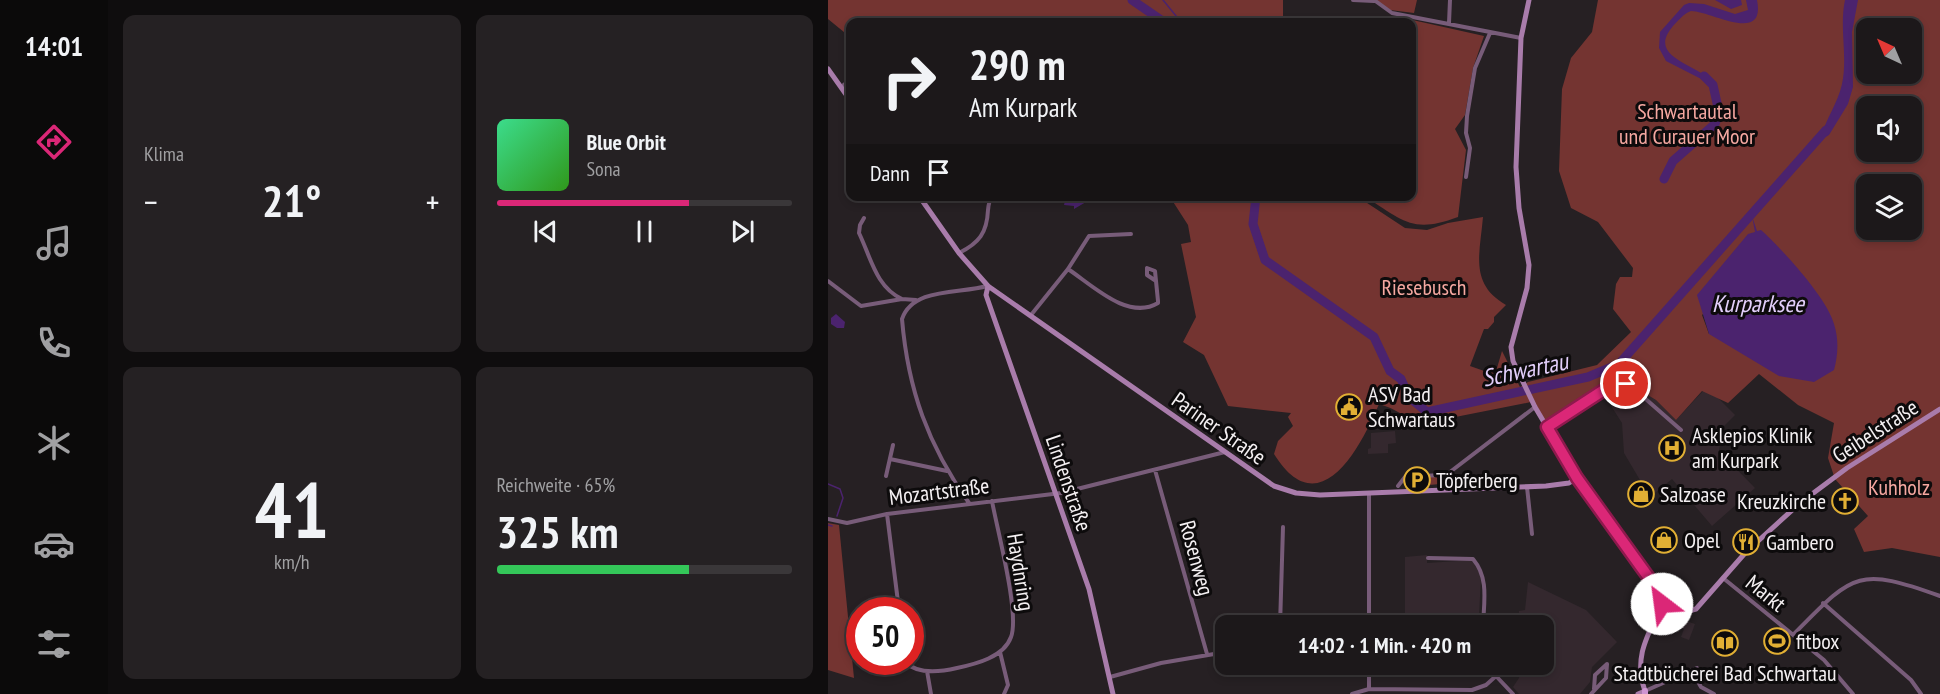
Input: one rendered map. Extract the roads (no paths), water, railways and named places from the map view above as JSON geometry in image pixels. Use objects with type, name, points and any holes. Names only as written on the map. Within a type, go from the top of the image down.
[{"type":"street","points":[[1353,0],[1374,1],[1392,13],[1521,38]]},
{"type":"street","points":[[1449,23],[1450,0]]},
{"type":"street","points":[[1529,0],[1521,38],[1516,166],[1519,208],[1529,266],[1527,288],[1511,346],[1515,369],[1577,478],[1654,588],[1660,610],[1640,651],[1639,667],[1643,693],[1697,668]]},
{"type":"street","points":[[1466,177],[1470,148],[1466,133],[1467,116],[1475,68],[1490,33]]},
{"type":"street","points":[[828,69],[846,94]]},
{"type":"street","points":[[841,87],[846,83]]},
{"type":"street","name":"Pariner Straße","points":[[922,201],[959,254],[988,286],[1274,486],[1286,491],[1320,495],[1527,486],[1569,483],[1577,478]]},
{"type":"street","points":[[959,254],[974,246],[982,237],[988,202]]},
{"type":"street","points":[[864,218],[859,234],[880,281],[885,290],[902,299]]},
{"type":"street","points":[[1031,315],[1068,269],[1089,236],[1131,234]]},
{"type":"street","points":[[1068,269],[1112,299],[1131,308],[1158,303],[1156,281]]},
{"type":"street","points":[[828,281],[861,306],[902,299],[916,300],[988,286]]},
{"type":"street","name":"Lindenstraße","points":[[988,286],[986,296],[1089,589],[1113,694]]},
{"type":"street","points":[[916,300],[905,311],[902,319],[909,373],[933,446],[969,503]]},
{"type":"street","points":[[1547,427],[1618,383],[1632,387],[1681,430]]},
{"type":"street","points":[[1398,486],[1405,477],[1440,475],[1450,472],[1535,407]]},
{"type":"street","name":"Geibelstraße","points":[[1723,579],[1777,523],[1821,486],[1940,409]]},
{"type":"street","points":[[886,476],[893,445]]},
{"type":"street","name":"Mozartstraße","points":[[828,519],[848,522],[887,513],[1054,494],[1225,452]]},
{"type":"street","points":[[890,459],[947,471]]},
{"type":"street","name":"Rosenweg","points":[[1155,470],[1207,654]]},
{"type":"street","points":[[1527,486],[1532,534]]},
{"type":"street","points":[[1369,493],[1369,615]]},
{"type":"street","name":"Haydnring","points":[[992,501],[1013,614],[1011,637],[1000,652]]},
{"type":"street","points":[[887,513],[897,597]]},
{"type":"street","points":[[1280,615],[1283,527]]},
{"type":"street","points":[[1428,558],[1473,559],[1485,578],[1483,615]]},
{"type":"street","points":[[1794,634],[1823,603],[1842,588],[1877,578],[1888,579],[1940,596]]},
{"type":"street","name":"Markt","points":[[1660,610],[1685,612],[1696,609],[1723,579],[1824,660],[1852,694]]},
{"type":"street","points":[[1823,603],[1911,680],[1921,694]]},
{"type":"street","points":[[924,670],[975,665],[1000,652],[1008,685],[1004,694]]},
{"type":"street","points":[[1109,677],[1215,653]]},
{"type":"street","points":[[1607,664],[1606,678],[1592,692],[1595,675],[1607,664]]},
{"type":"street","points":[[927,671],[931,694]]},
{"type":"street","points":[[1692,671],[1701,687],[1714,694]]},
{"type":"street","points":[[1369,675],[1370,689]]},
{"type":"street","points":[[1352,694],[1370,689],[1473,690],[1486,685],[1496,676],[1513,694]]},
{"type":"water","points":[[1715,0],[1741,0],[1742,5],[1731,9]]},
{"type":"water","points":[[1746,0],[1757,0],[1758,13],[1753,21],[1735,22],[1691,11],[1679,19],[1666,37],[1666,47],[1671,54],[1708,78],[1713,85],[1666,61],[1659,48],[1660,32],[1684,5],[1704,4],[1735,14],[1748,10]]},
{"type":"water","points":[[1845,0],[1858,0],[1852,32],[1853,87],[1848,104],[1829,135],[1820,140],[1838,98],[1844,74],[1843,10]]},
{"type":"water","points":[[1065,201],[1086,202],[1074,209],[1074,206],[1064,205]]},
{"type":"water","name":"Kurparksee","points":[[1752,216],[1757,231],[1761,230],[1791,261],[1830,313],[1837,336],[1834,370],[1814,382],[1779,376],[1709,334],[1697,295],[1748,234],[1755,232]]},
{"type":"water","points":[[836,314],[845,322],[844,328],[837,328],[831,324],[831,318]]},
{"type":"waterway","name":"Schwartau","points":[[1132,0],[1158,18]]},
{"type":"waterway","points":[[1163,0],[1178,18]]},
{"type":"waterway","points":[[1664,179],[1673,161],[1715,124],[1719,112],[1713,85],[1704,76]]},
{"type":"waterway","name":"Schwartau","points":[[1255,201],[1253,224],[1265,260],[1374,337],[1390,371],[1401,379],[1409,397],[1427,412],[1588,377],[1619,364],[1826,130]]},
{"type":"waterway","points":[[828,484],[840,489],[843,498],[837,516]]},
{"type":"waterway","points":[[828,525],[832,526]]},
{"type":"place","name":"ASV Bad Schwartaus","points":[[1349,407]]},
{"type":"place","name":"Asklepios Klinik am Kurpark","points":[[1672,448]]},
{"type":"place","name":"Töpferberg","points":[[1417,480]]},
{"type":"place","name":"Salzoase","points":[[1641,494]]},
{"type":"place","name":"Kreuzkirche","points":[[1845,501]]},
{"type":"place","name":"Opel","points":[[1664,540]]},
{"type":"place","name":"Gambero","points":[[1746,542]]},
{"type":"place","name":"fitbox","points":[[1777,641]]},
{"type":"place","name":"Stadtbücherei Bad Schwartau","points":[[1725,643]]},
{"type":"park label","name":"Schwartautal und Curauer Moor","points":[[1687,124]]},
{"type":"park label","name":"Riesebusch","points":[[1424,287]]},
{"type":"park label","name":"Kuhholz","points":[[1899,487]]}]
